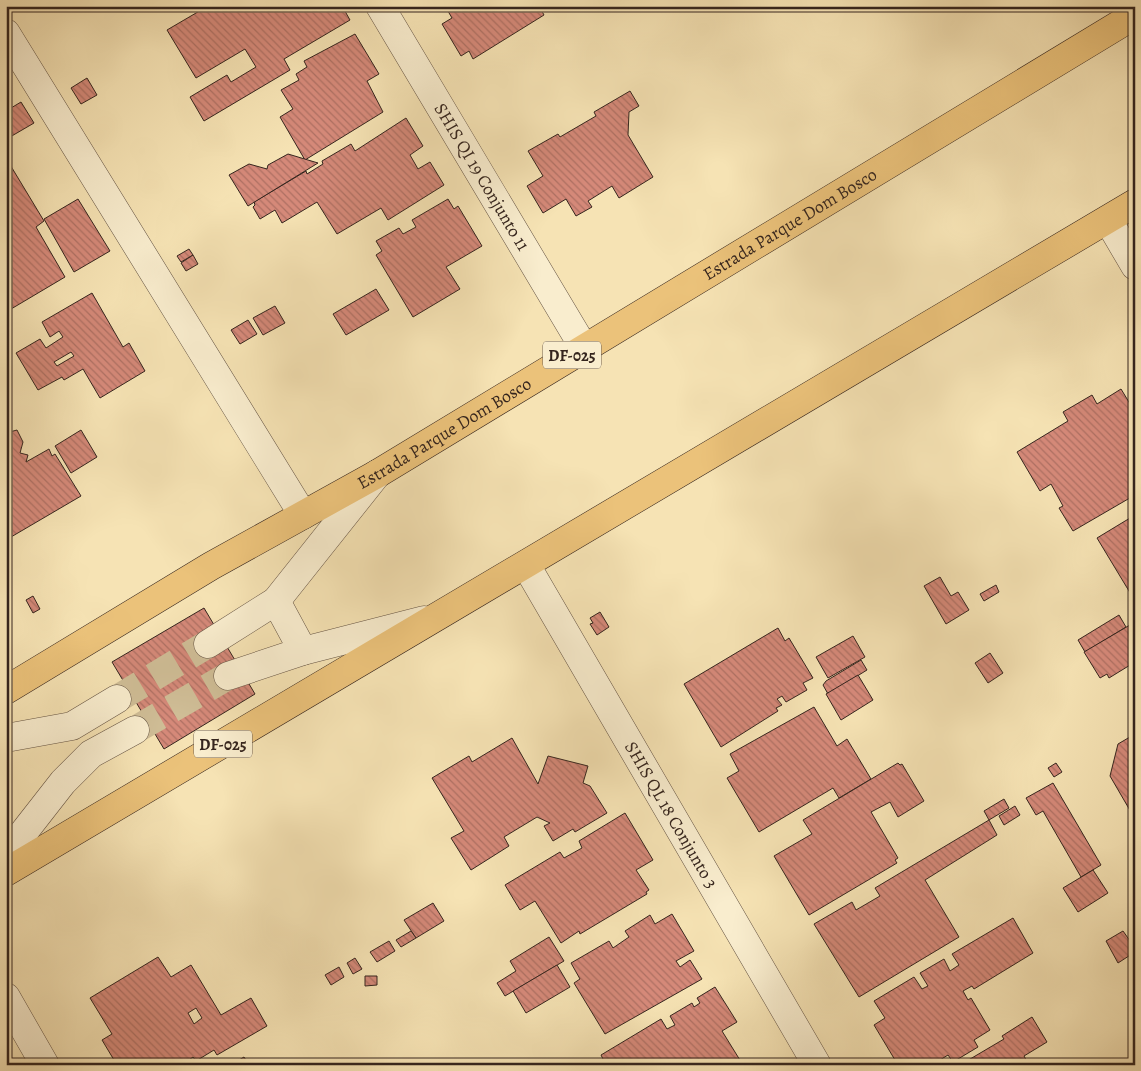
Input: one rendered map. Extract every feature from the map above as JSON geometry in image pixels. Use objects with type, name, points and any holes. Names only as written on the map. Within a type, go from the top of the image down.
[{"type":"main road","name":"Estrada Parque Dom Bosco","points":[[6,690],[212,566],[376,474],[1135,15]]},
{"type":"main road","name":"DF-025","points":[[6,872],[441,616],[689,466],[1135,203]]},
{"type":"street","name":"SHIS QI 19 Conjunto 11","points":[[380,6],[584,348]]},
{"type":"street","points":[[6,33],[303,515]]},
{"type":"street","points":[[1108,220],[1135,266]]},
{"type":"street","points":[[208,644],[276,601],[376,474]]},
{"type":"street","name":"SHIS QL 18 Conjunto 3","points":[[526,565],[817,1065]]},
{"type":"street","points":[[276,601],[303,652]]},
{"type":"street","points":[[228,676],[303,652],[441,616]]},
{"type":"street","points":[[6,738],[72,726],[116,699]]},
{"type":"street","points":[[72,726],[91,754]]},
{"type":"street","points":[[6,855],[62,782],[91,754],[135,730]]},
{"type":"street","points":[[6,997],[46,1065]]},
{"type":"building","points":[[208,6],[213,9],[218,6],[342,6],[350,20],[284,59],[290,70],[204,121],[190,97],[227,75],[231,82],[256,67],[245,49],[196,78],[167,30]]},
{"type":"building","points":[[445,6],[539,6],[544,15],[473,59],[469,51],[461,56],[442,24],[452,18]]},
{"type":"building","points":[[355,34],[379,74],[367,81],[383,112],[305,160],[280,117],[293,109],[281,90],[299,80],[296,74],[307,67],[304,61]]},
{"type":"building","points":[[87,78],[97,95],[81,104],[71,88]]},
{"type":"building","points":[[630,91],[639,106],[629,112],[628,135],[653,177],[619,198],[612,186],[588,201],[592,207],[576,216],[566,199],[543,213],[527,186],[543,176],[528,151],[558,134],[560,137],[596,116],[594,112]]},
{"type":"building","points":[[21,102],[34,123],[10,137],[6,131],[6,111]]},
{"type":"building","points":[[406,118],[423,146],[410,155],[418,169],[430,162],[444,185],[388,220],[381,208],[337,234],[317,202],[282,223],[275,210],[260,219],[253,207],[255,205],[254,202],[306,171],[307,174],[323,164],[322,161],[351,144],[355,151]]},
{"type":"building","points":[[288,154],[318,163],[248,206],[229,175],[249,164],[267,169],[268,165]]},
{"type":"building","points":[[6,158],[44,221],[36,227],[65,277],[6,312]]},
{"type":"building","points":[[78,199],[110,251],[74,272],[44,219]]},
{"type":"building","points":[[448,199],[454,209],[458,206],[482,246],[446,267],[460,289],[413,317],[376,255],[382,251],[376,241],[399,228],[403,234],[416,227],[412,220]]},
{"type":"building","points":[[189,249],[193,255],[181,262],[177,256]]},
{"type":"building","points":[[193,255],[198,264],[186,271],[181,263]]},
{"type":"building","points":[[376,289],[389,310],[346,335],[333,314]]},
{"type":"building","points":[[92,293],[123,347],[129,343],[145,371],[100,398],[83,369],[64,380],[62,377],[38,390],[16,353],[40,339],[46,348],[63,337],[59,331],[50,337],[42,322]],"holes":[[[71,352],[74,356],[57,366],[54,362]]]},
{"type":"building","points":[[275,306],[285,323],[263,335],[253,318]]},
{"type":"building","points":[[248,320],[257,334],[240,344],[231,330]]},
{"type":"building","points":[[1121,389],[1135,412],[1135,495],[1073,531],[1059,508],[1063,506],[1051,484],[1040,491],[1017,452],[1068,421],[1063,412],[1092,395],[1097,404]]},
{"type":"building","points":[[17,430],[23,442],[20,453],[28,455],[26,462],[49,449],[52,456],[55,454],[81,496],[11,537],[6,529],[6,433]]},
{"type":"building","points":[[81,430],[97,457],[71,473],[55,446]]},
{"type":"building","points":[[1135,515],[1135,601],[1097,538]]},
{"type":"building","points":[[940,577],[951,596],[958,592],[969,610],[946,624],[924,586]]},
{"type":"building","points":[[996,585],[999,592],[984,601],[980,594]]},
{"type":"building","points":[[33,596],[40,609],[33,613],[26,600]]},
{"type":"building","points":[[204,608],[255,694],[164,749],[112,662]]},
{"type":"building","points":[[600,612],[609,627],[597,635],[590,624],[593,623],[590,618]]},
{"type":"building","points":[[1119,615],[1126,627],[1085,652],[1078,640]]},
{"type":"building","points":[[1135,622],[1135,662],[1109,678],[1107,674],[1100,678],[1084,652]]},
{"type":"building","points":[[778,628],[785,641],[789,638],[813,678],[803,683],[807,690],[786,702],[782,696],[777,699],[782,705],[776,708],[778,711],[721,747],[684,684]]},
{"type":"building","points":[[853,636],[865,657],[828,678],[816,657]]},
{"type":"building","points":[[990,653],[1003,673],[988,683],[975,663]]},
{"type":"building","points":[[861,660],[867,670],[828,694],[823,685],[826,681]]},
{"type":"building","points":[[858,675],[873,700],[841,720],[826,694]]},
{"type":"building","points":[[814,707],[837,746],[847,739],[871,779],[839,798],[833,788],[759,832],[727,778],[739,771],[730,754]]},
{"type":"building","points":[[1135,734],[1135,819],[1110,776],[1118,744]]},
{"type":"building","points":[[512,738],[538,784],[548,756],[588,766],[583,783],[590,786],[607,813],[575,832],[573,829],[553,841],[544,826],[550,823],[537,817],[504,837],[509,846],[471,870],[451,838],[464,831],[432,778],[469,756],[472,762]]},
{"type":"building","points":[[898,763],[902,764],[924,801],[898,817],[890,802],[871,812],[898,858],[895,860],[897,863],[809,915],[774,856],[812,834],[803,820]]},
{"type":"building","points":[[1056,763],[1062,772],[1054,777],[1048,768]]},
{"type":"building","points":[[1053,783],[1101,865],[1081,877],[1043,811],[1036,815],[1026,798]]},
{"type":"building","points":[[1004,799],[1009,808],[989,820],[984,811]]},
{"type":"building","points":[[1015,806],[1020,815],[1004,825],[999,816]]},
{"type":"building","points":[[625,813],[653,860],[636,870],[649,890],[646,892],[647,894],[580,934],[579,931],[561,943],[535,901],[520,910],[505,885],[560,852],[564,858],[582,848],[579,841]]},
{"type":"building","points":[[989,820],[997,835],[925,880],[959,937],[859,997],[814,924],[852,902],[856,910],[880,896],[875,888]]},
{"type":"building","points":[[1093,870],[1108,893],[1078,912],[1063,888]]},
{"type":"building","points":[[433,903],[444,921],[416,938],[404,920]]},
{"type":"building","points":[[672,914],[694,951],[676,961],[680,967],[690,960],[702,979],[605,1034],[574,983],[580,979],[571,963],[609,941],[613,948],[629,937],[625,931],[650,915],[655,924]]},
{"type":"building","points":[[1013,918],[1033,953],[974,989],[972,986],[963,991],[968,1000],[971,998],[990,1030],[974,1040],[978,1047],[953,1062],[948,1055],[932,1065],[898,1065],[874,1025],[885,1018],[874,1001],[914,977],[922,989],[928,986],[920,973],[944,959],[950,971],[959,965],[952,954]]},
{"type":"building","points":[[411,931],[416,938],[401,947],[396,940]]},
{"type":"building","points":[[1123,931],[1135,948],[1135,952],[1118,963],[1106,941]]},
{"type":"building","points":[[549,937],[564,961],[505,996],[497,983],[516,971],[510,961]]},
{"type":"building","points":[[389,941],[395,951],[377,962],[370,952]]},
{"type":"building","points":[[158,957],[171,977],[191,965],[221,1015],[251,998],[267,1026],[217,1055],[214,1050],[196,1061],[193,1057],[182,1065],[117,1065],[102,1040],[112,1034],[90,998]],"holes":[[[196,1008],[202,1018],[194,1024],[188,1013]]]},
{"type":"building","points":[[355,958],[362,969],[353,974],[347,963]]},
{"type":"building","points":[[557,965],[570,987],[526,1013],[513,991]]},
{"type":"building","points":[[339,967],[344,977],[331,985],[325,975]]},
{"type":"building","points":[[365,976],[377,976],[377,985],[365,986]]},
{"type":"building","points":[[715,987],[737,1022],[722,1031],[743,1065],[606,1065],[601,1055],[661,1019],[667,1029],[675,1025],[670,1016],[692,1003],[694,1007],[700,1003],[697,998]]},
{"type":"building","points":[[1032,1017],[1047,1042],[1024,1056],[1029,1065],[960,1065],[1004,1039],[1002,1036]]},
{"type":"building","points":[[244,1057],[249,1065],[231,1065]]},
{"type":"tunnel","points":[[117,699],[208,644]]},
{"type":"tunnel","points":[[135,730],[228,676]]}]
